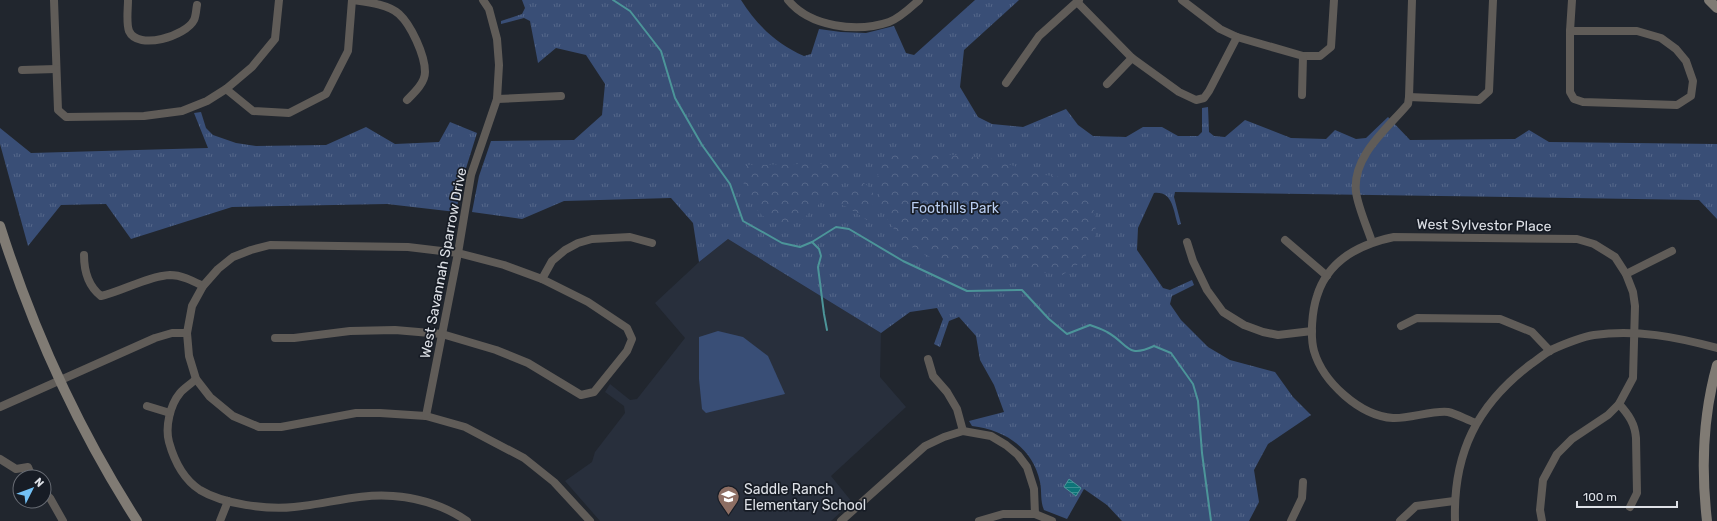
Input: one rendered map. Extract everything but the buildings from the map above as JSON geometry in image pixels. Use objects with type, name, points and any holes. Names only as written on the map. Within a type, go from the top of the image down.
[{"type":"main road","points":[[1709,0],[1717,8]]},
{"type":"main road","points":[[0,226],[32,316],[59,380],[94,448],[137,521]]},
{"type":"main road","points":[[1707,521],[1704,475],[1704,439],[1717,365]]},
{"type":"street","points":[[54,0],[58,110],[66,117],[144,116],[182,111],[207,101],[226,90],[252,67],[275,39],[279,0]]},
{"type":"street","points":[[128,0],[129,30],[134,37],[144,41],[169,37],[182,31],[194,21],[197,5]]},
{"type":"street","points":[[226,90],[253,111],[290,113],[326,94],[348,51],[352,0],[376,4],[398,13],[413,32],[421,54],[425,73],[418,90],[407,100]]},
{"type":"street","name":"West Savannah Sparrow Drive","points":[[426,416],[458,253],[471,175],[497,99],[499,65],[497,39],[489,9],[482,0]]},
{"type":"street","points":[[788,0],[791,4],[813,18],[840,27],[870,26],[889,21],[910,9],[919,0]]},
{"type":"street","points":[[1182,0],[1220,29],[1237,37],[1303,56],[1320,56],[1331,47],[1334,0]]},
{"type":"street","points":[[1372,242],[1356,193],[1357,173],[1368,148],[1408,104],[1412,0]]},
{"type":"street","points":[[1409,97],[1479,100],[1489,91],[1493,0]]},
{"type":"street","points":[[1570,31],[1637,31],[1661,38],[1676,50],[1686,61],[1693,80],[1692,96],[1677,105],[1583,102],[1574,99],[1570,92],[1570,31],[1572,0]]},
{"type":"street","points":[[1006,83],[1039,36],[1078,1],[1132,58],[1179,92],[1196,100],[1204,98],[1209,91],[1237,37]]},
{"type":"street","points":[[1302,95],[1303,56]]},
{"type":"street","points":[[1107,84],[1132,58]]},
{"type":"street","points":[[22,70],[56,69]]},
{"type":"street","points":[[497,99],[562,96]]},
{"type":"street","points":[[542,279],[552,261],[565,250],[578,243],[592,239],[630,237],[652,243]]},
{"type":"street","name":"West Sylvestor Place","points":[[1476,423],[1447,412],[1393,418],[1371,412],[1354,403],[1336,388],[1322,370],[1314,350],[1312,331],[1317,296],[1327,276],[1346,255],[1372,242],[1394,237],[1577,239],[1594,244],[1615,257],[1626,274],[1633,292],[1635,306],[1633,378],[1619,404],[1608,415],[1572,439],[1557,454],[1543,480],[1540,510],[1542,521]]},
{"type":"street","points":[[1285,240],[1327,276]]},
{"type":"street","points":[[1187,242],[1193,261],[1207,290],[1222,312],[1244,325],[1263,332],[1278,335],[1312,331]]},
{"type":"street","points":[[275,338],[294,338],[350,331],[395,330],[442,334],[496,350],[528,363],[581,395],[594,392],[627,351],[632,339],[627,328],[588,302],[542,279],[504,264],[458,253],[408,247],[270,245],[250,250],[233,257],[218,269],[203,286],[192,306],[187,333],[189,356],[196,379],[210,397],[233,416],[259,427],[281,427],[356,413],[426,416],[465,427],[524,458],[554,482],[590,521]]},
{"type":"street","points":[[1626,274],[1672,251]]},
{"type":"street","points":[[84,255],[84,270],[94,291],[101,296],[115,293],[146,281],[171,275],[189,279],[203,286]]},
{"type":"street","points":[[1401,326],[1417,318],[1500,319],[1532,332],[1550,351]]},
{"type":"street","points":[[0,407],[155,338],[172,333],[187,333]]},
{"type":"street","points":[[1455,521],[1454,501],[1461,458],[1476,423],[1491,401],[1514,378],[1550,351],[1593,335],[1635,333],[1669,337],[1717,348]]},
{"type":"street","points":[[928,359],[933,376],[947,392],[957,409],[963,431]]},
{"type":"street","points":[[196,379],[180,393],[170,413],[168,439],[174,458],[186,476],[200,490],[228,501],[247,505],[293,508],[371,496],[393,496],[424,500],[453,512],[467,521]]},
{"type":"street","points":[[1619,404],[1629,414],[1636,430],[1637,492],[1630,507]]},
{"type":"street","points":[[147,406],[170,413]]},
{"type":"street","points":[[841,521],[926,446],[944,437],[963,431],[991,436],[1006,445],[1018,455],[1027,467],[1034,489],[1035,514]]},
{"type":"street","points":[[0,459],[16,469],[28,467],[29,469]]},
{"type":"street","points":[[1291,521],[1302,498],[1303,482]]},
{"type":"street","points":[[220,521],[228,501]]},
{"type":"street","points":[[1400,521],[1416,506],[1454,501]]},
{"type":"street","points":[[52,502],[62,521]]},
{"type":"street","points":[[979,521],[1003,514],[1035,514],[1052,521]]},
{"type":"shaded area","points":[[728,239],[881,333],[880,377],[906,407],[831,476],[852,502],[831,521],[600,521],[565,481],[592,462],[595,452],[625,413],[624,406],[605,392],[610,384],[630,400],[637,399],[685,338],[655,303],[699,262]]},
{"type":"shaded area","points":[[1069,479],[1081,488],[1076,496],[1064,487]]},
{"type":"green space","points":[[522,0],[741,0],[754,18],[768,33],[785,46],[804,56],[811,54],[819,29],[866,33],[894,26],[906,53],[914,55],[975,0],[1019,0],[964,50],[960,87],[978,117],[992,124],[1023,127],[1066,109],[1078,125],[1093,136],[1126,137],[1143,127],[1162,127],[1178,136],[1198,136],[1202,132],[1202,108],[1208,107],[1209,132],[1214,136],[1225,137],[1245,120],[1291,138],[1326,139],[1335,130],[1356,139],[1366,138],[1388,117],[1410,140],[1515,139],[1529,130],[1549,142],[1717,144],[1717,219],[1699,200],[1175,192],[1174,197],[1181,224],[1178,225],[1169,198],[1160,193],[1154,193],[1138,228],[1137,250],[1163,288],[1170,290],[1192,280],[1194,285],[1172,296],[1170,304],[1181,320],[1208,347],[1230,360],[1275,372],[1293,397],[1311,415],[1268,444],[1254,470],[1259,502],[1249,521],[1122,521],[1107,505],[1084,489],[1067,519],[1044,510],[1040,482],[1036,470],[1031,459],[1024,450],[1006,437],[984,428],[972,426],[969,421],[1004,412],[994,385],[980,360],[976,336],[959,317],[949,321],[940,347],[934,344],[943,319],[937,308],[910,312],[881,333],[728,239],[699,262],[693,223],[671,198],[564,201],[522,219],[472,212],[479,176],[491,141],[574,140],[602,115],[605,84],[586,55],[556,48],[538,63],[530,21],[524,18],[501,24],[501,21],[522,14],[525,8]]},
{"type":"green space","points":[[201,112],[206,128],[213,135],[236,143],[256,146],[326,145],[366,127],[395,144],[439,142],[450,122],[477,133],[463,178],[456,212],[387,204],[232,207],[131,239],[106,204],[61,205],[28,246],[0,144],[0,128],[31,153],[208,148],[194,113]]},
{"type":"green space","name":"Foothills Park","points":[[894,150],[989,158],[1039,174],[1059,177],[1083,196],[1093,208],[1096,220],[1095,237],[1092,245],[1085,257],[1074,268],[1062,275],[1038,272],[1007,260],[970,260],[962,262],[938,260],[925,255],[902,241],[886,217],[881,204],[877,179],[881,164]]},
{"type":"green space","points":[[848,163],[857,173],[841,176],[834,182],[837,189],[864,183],[869,187],[874,196],[874,200],[867,220],[847,207],[826,199],[815,207],[801,221],[785,224],[774,223],[763,216],[754,207],[740,175],[747,165]]},
{"type":"green space","points":[[718,331],[743,337],[768,356],[785,394],[706,413],[702,409],[699,379],[699,337]]},
{"type":"waterway","points":[[613,0],[630,11],[661,51],[675,98],[702,145],[730,184],[743,221],[782,243],[800,247],[812,242],[836,227],[849,229],[903,261],[967,291],[1022,290],[1049,319],[1067,334],[1090,325],[1107,332],[1128,348],[1133,350],[1145,350],[1154,346],[1171,353],[1193,384],[1198,401],[1202,453],[1211,521]]},
{"type":"waterway","points":[[812,242],[819,249],[821,256],[818,267],[827,330]]},
{"type":"place","name":"Saddle Ranch Elementary School","points":[[728,516]]}]
